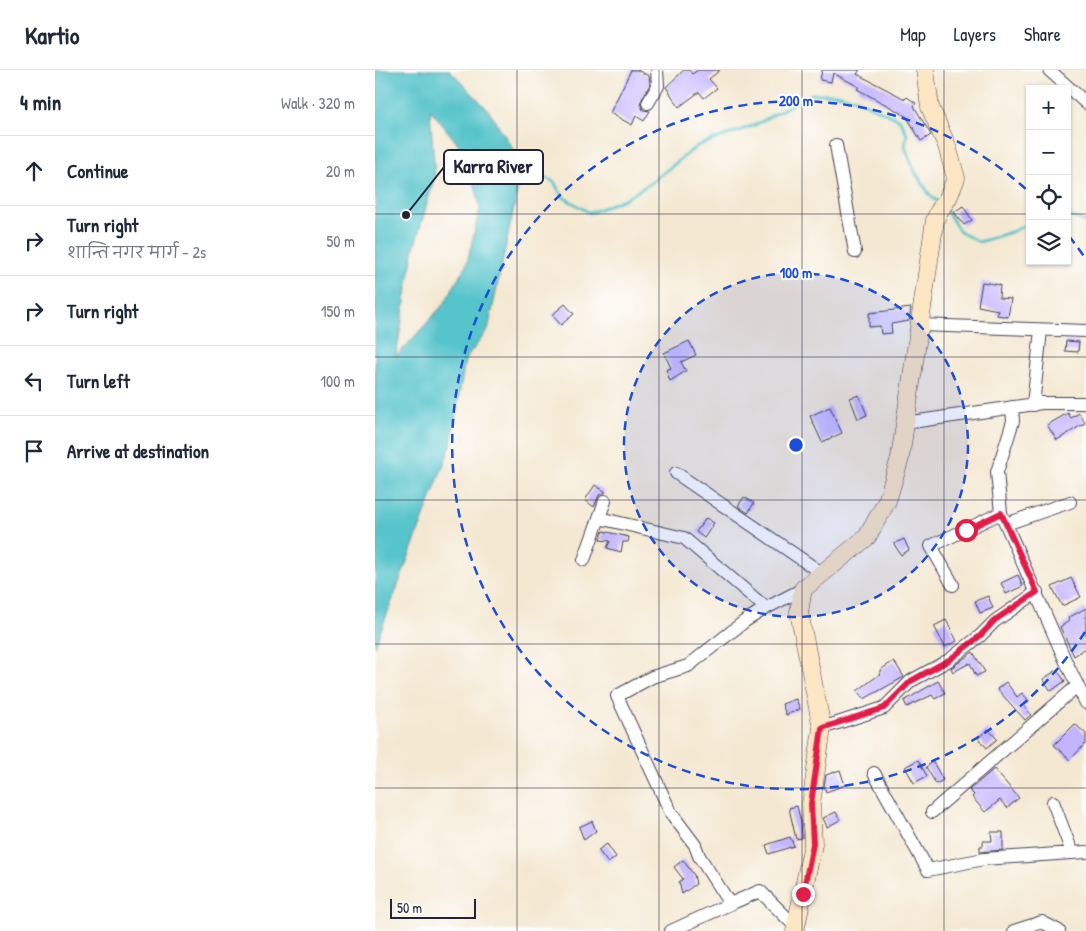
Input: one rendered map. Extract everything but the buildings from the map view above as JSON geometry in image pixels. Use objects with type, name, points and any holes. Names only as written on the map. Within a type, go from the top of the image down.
[{"type":"main road","points":[[795,929],[813,844],[811,804],[822,728],[799,612],[803,589],[867,537],[887,501],[901,458],[935,220],[956,178],[947,146],[930,108],[925,70]]},
{"type":"street","points":[[648,103],[658,86],[657,70]]},
{"type":"street","points":[[1049,70],[1086,103]]},
{"type":"street","points":[[836,145],[855,252]]},
{"type":"street","points":[[920,325],[1086,331]]},
{"type":"street","points":[[1033,405],[1041,330]]},
{"type":"street","points":[[905,423],[1013,406],[1042,403],[1086,403]]},
{"type":"street","points":[[1013,406],[1013,421],[997,472],[1004,518],[1086,703]]},
{"type":"street","points":[[676,473],[823,574]]},
{"type":"street","points":[[584,560],[605,501]]},
{"type":"street","points":[[953,585],[931,546],[1004,518],[1070,502]]},
{"type":"street","points":[[599,518],[684,538],[765,608]]},
{"type":"street","points":[[730,904],[699,856],[695,845],[671,813],[617,696],[652,677],[688,666],[745,621],[765,608],[803,589]]},
{"type":"street","points":[[822,728],[884,708],[911,681],[949,660],[980,636],[995,620],[1037,592]]},
{"type":"street","points":[[932,812],[1077,686]]},
{"type":"street","points":[[873,773],[928,870],[984,859],[1086,852]]},
{"type":"street","points":[[1053,802],[1072,852]]},
{"type":"street","points":[[671,931],[760,892],[795,929]]},
{"type":"street","points":[[1015,931],[1042,922],[1053,926],[1059,931]]},
{"type":"water","points":[[375,70],[450,70],[489,111],[523,165],[488,330],[465,360],[451,445],[375,646]],"holes":[[[430,109],[469,158],[480,208],[467,263],[444,304],[396,357],[413,252],[435,176]]]},
{"type":"waterway","points":[[519,165],[554,182],[563,197],[590,213],[626,198],[651,183],[697,146],[755,125],[811,94],[837,94],[856,99],[900,120],[907,134],[905,147],[915,172],[930,195],[938,202]]},
{"type":"waterway","points":[[946,210],[960,232],[979,242],[1011,232],[1026,225]]},
{"type":"waterway","points":[[1071,217],[1086,223]]},
{"type":"place","name":"Karra River","points":[[406,215]]},
{"type":"route","points":[[803,894],[813,844],[811,804],[822,728],[884,708],[911,681],[949,660],[980,636],[995,620],[1037,592],[1001,513],[966,530]]}]
